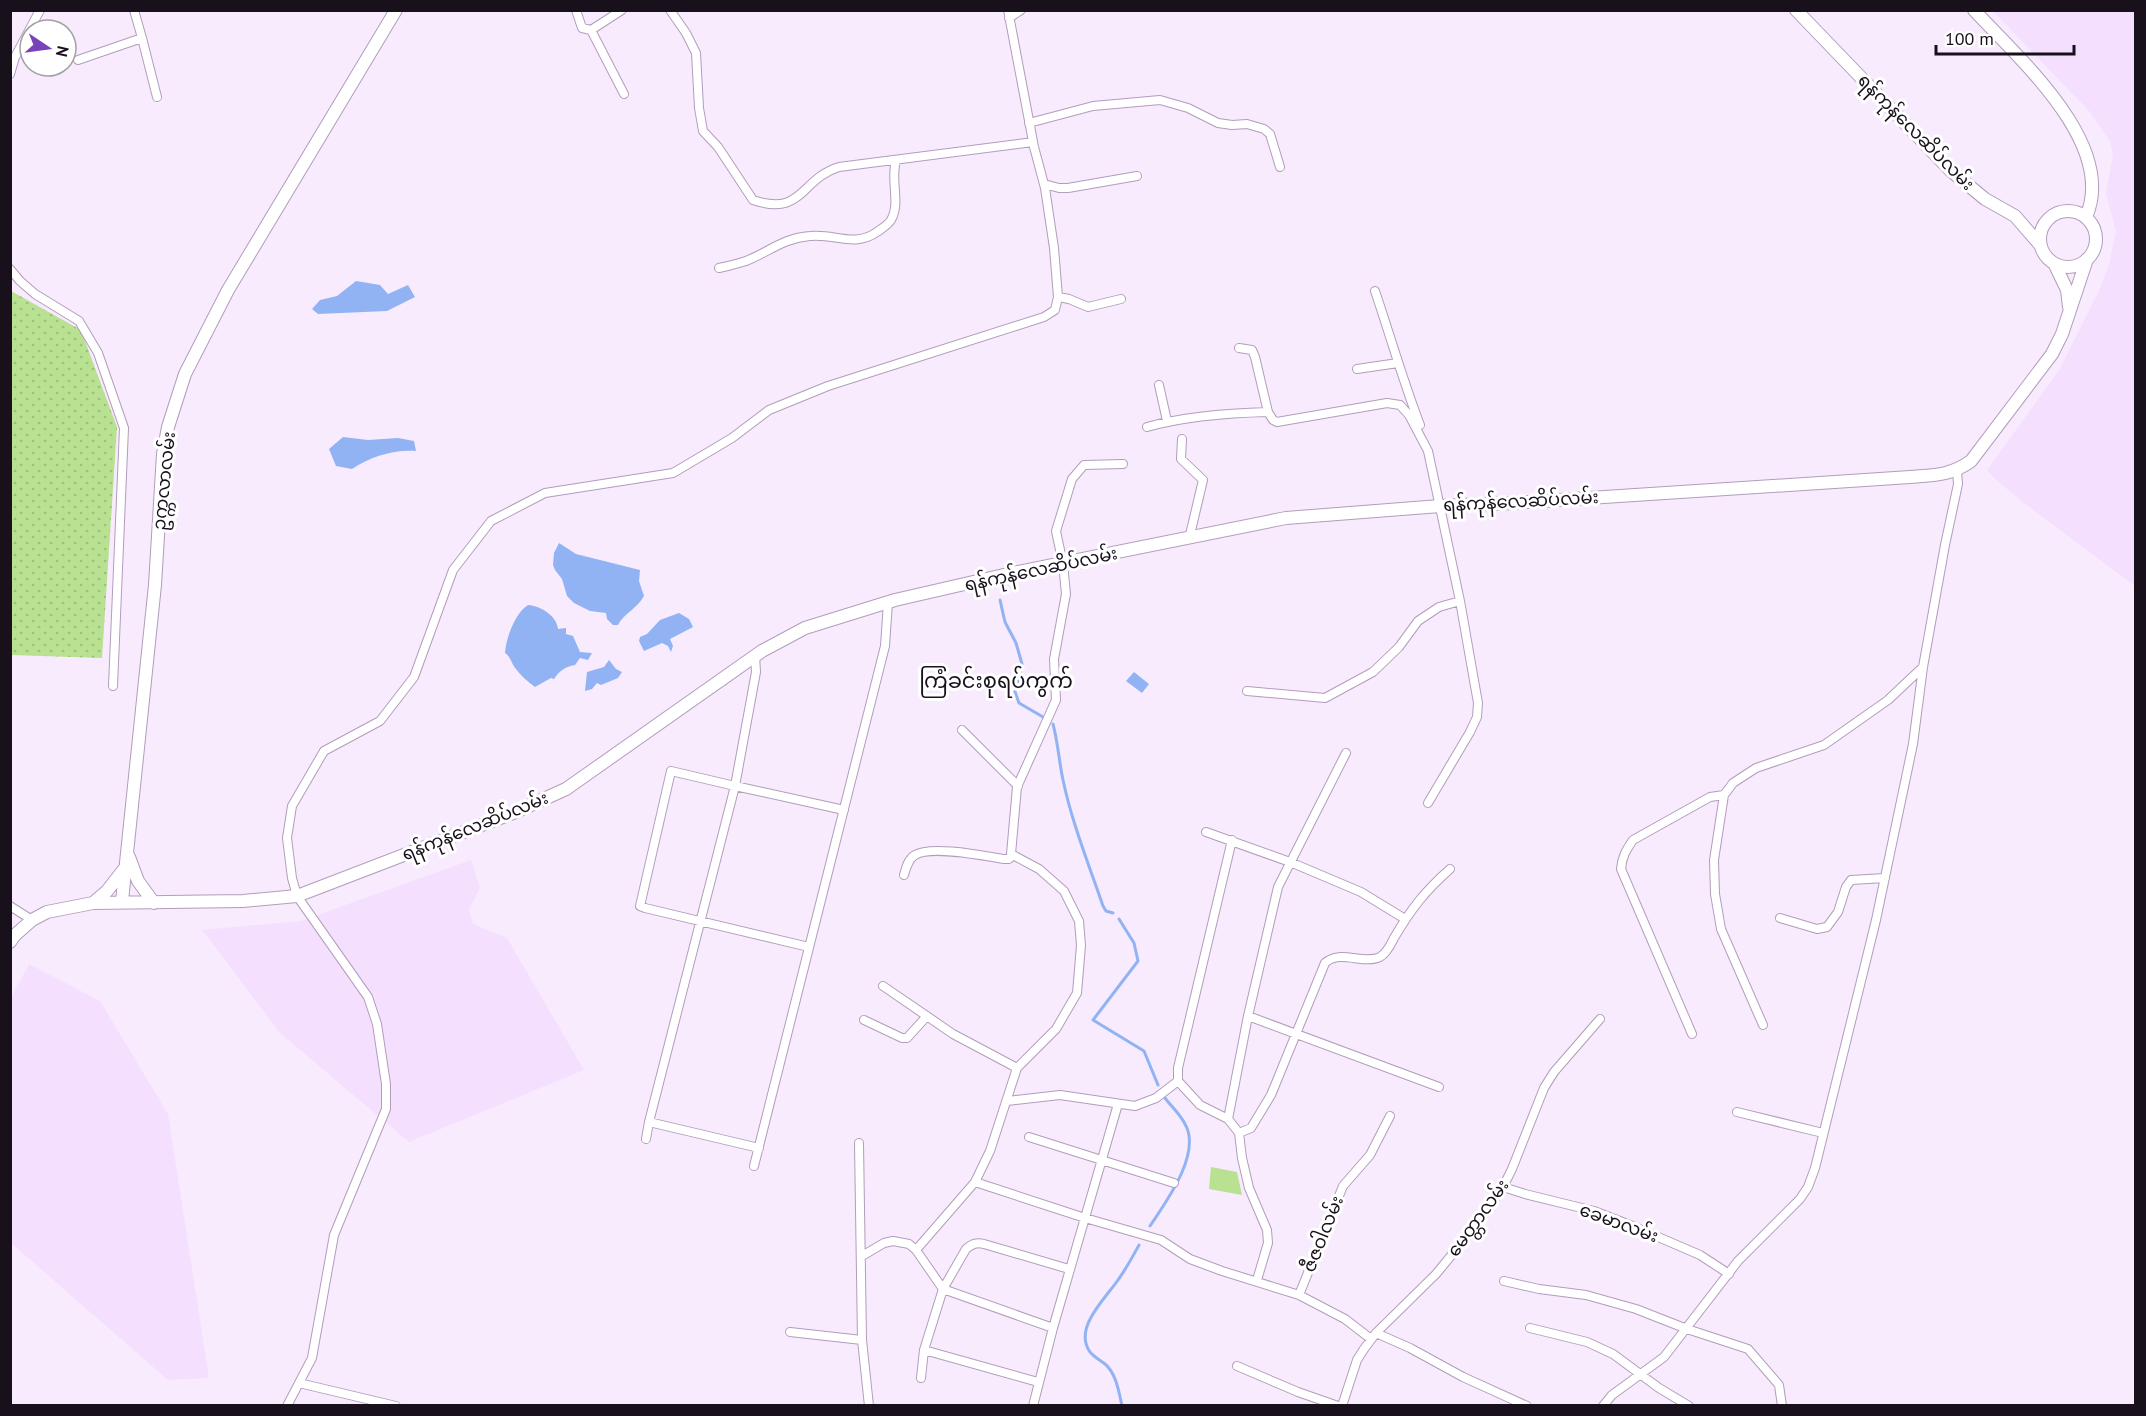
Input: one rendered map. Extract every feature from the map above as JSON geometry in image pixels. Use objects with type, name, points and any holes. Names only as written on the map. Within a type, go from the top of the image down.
[{"type":"main road","name":"ဥက္ကလာလမ်း","points":[[122,901],[155,585],[163,454],[168,427],[198,344],[396,10]]},
{"type":"main road","name":"ရန်ကုန်လေဆိပ်လမ်း","points":[[1796,10],[1950,170],[1985,199],[2015,216],[2041,246]]},
{"type":"main road","points":[[1974,10],[2059,103],[2076,130],[2090,171],[2091,205],[2086,217]]},
{"type":"main road","points":[[2054,263],[2071,267],[2087,259],[2093,251],[2096,242],[2095,232],[2086,217],[2070,211],[2053,216],[2042,229],[2041,246],[2044,253],[2054,263],[2067,290],[2070,311]]},
{"type":"main road","points":[[1957,471],[1971,461],[2052,354],[2062,334],[2087,259]]},
{"type":"main road","name":"ရန်ကုန်လေဆိပ်လမ်း","points":[[10,942],[15,934],[32,920],[47,912],[93,903],[243,901],[297,896],[513,813],[566,789],[755,656],[805,628],[888,602],[1008,574],[1286,518],[1440,506],[1886,479],[1943,475],[1957,471]]},
{"type":"main road","points":[[128,854],[138,881],[154,903]]},
{"type":"main road","points":[[93,903],[107,891],[126,867]]},
{"type":"street","points":[[10,74],[15,57],[39,10]]},
{"type":"street","points":[[134,10],[157,97]]},
{"type":"street","points":[[576,10],[582,28],[591,30],[622,10]]},
{"type":"street","points":[[670,10],[696,53],[699,108],[703,131],[718,147],[753,200],[785,204],[799,196],[822,174],[864,163],[896,161],[1033,142]]},
{"type":"street","points":[[287,1406],[312,1358],[334,1235],[386,1109],[386,1084],[377,1024],[368,997],[297,896],[286,838],[292,806],[324,751],[380,721],[414,677],[453,570],[491,521],[545,493],[673,473],[732,438],[769,411],[828,386],[1044,317],[1055,310],[1058,297],[1054,248],[1044,184],[1033,142],[1008,14],[1021,10]]},
{"type":"street","points":[[591,30],[624,94]]},
{"type":"street","points":[[78,60],[142,38]]},
{"type":"street","points":[[1029,123],[1093,106],[1160,100],[1188,108],[1218,123],[1247,124],[1264,129],[1270,134],[1280,167]]},
{"type":"street","points":[[719,268],[747,260],[779,243],[795,238],[812,235],[843,241],[859,241],[873,235],[891,220],[895,207],[893,170],[896,161]]},
{"type":"street","points":[[1044,184],[1068,188],[1137,176]]},
{"type":"street","points":[[10,269],[35,294],[79,321],[98,353],[124,428],[113,686]]},
{"type":"street","points":[[1375,291],[1422,431],[1422,438]]},
{"type":"street","points":[[1058,297],[1070,299],[1088,307],[1121,299]]},
{"type":"street","points":[[1239,348],[1252,350],[1268,412],[1273,420],[1277,422],[1387,403],[1400,405],[1410,415],[1428,451],[1460,601],[1478,703],[1477,717],[1428,803]]},
{"type":"street","points":[[1357,369],[1398,363]]},
{"type":"street","points":[[1159,385],[1167,421]]},
{"type":"street","points":[[1147,427],[1167,421],[1221,414],[1268,412]]},
{"type":"street","points":[[1182,438],[1181,459],[1203,480],[1189,539]]},
{"type":"street","points":[[1012,856],[1018,786],[1056,700],[1054,659],[1066,594],[1056,531],[1072,479],[1084,465],[1123,464]]},
{"type":"street","points":[[1603,1406],[1612,1395],[1664,1357],[1738,1261],[1800,1199],[1808,1187],[1815,1168],[1885,878],[1913,744],[1923,667],[1945,545],[1957,494],[1957,471]]},
{"type":"street","points":[[1247,691],[1325,698],[1372,672],[1399,647],[1418,621],[1439,608],[1460,601]]},
{"type":"street","points":[[754,1166],[885,646],[888,602]]},
{"type":"street","points":[[646,1139],[735,786],[756,672],[755,656]]},
{"type":"street","points":[[1763,1025],[1721,929],[1715,894],[1714,860],[1724,795],[1733,783],[1756,768],[1824,745],[1888,700],[1923,667]]},
{"type":"street","points":[[962,730],[1018,786]]},
{"type":"street","points":[[1228,1119],[1248,1016],[1278,887],[1346,753]]},
{"type":"street","points":[[809,947],[640,906],[671,771],[844,810]]},
{"type":"street","points":[[1692,1034],[1621,869],[1622,859],[1625,850],[1633,840],[1710,797],[1724,795]]},
{"type":"street","points":[[1206,832],[1290,862],[1361,892],[1405,919]]},
{"type":"street","points":[[1232,840],[1178,1068],[1178,1081],[1200,1105],[1228,1119],[1239,1133],[1249,1188],[1268,1230],[1268,1243],[1257,1280]]},
{"type":"street","points":[[904,875],[909,861],[914,855],[920,853],[954,852],[1004,859],[1012,856],[1039,868],[1064,891],[1080,921],[1081,945],[1077,993],[1056,1029],[1017,1068],[990,1151],[975,1182],[916,1250]]},
{"type":"street","points":[[1239,1133],[1251,1128],[1271,1095],[1325,963],[1336,957],[1380,957],[1426,891],[1450,869]]},
{"type":"street","points":[[1780,918],[1817,929],[1827,927],[1838,912],[1846,887],[1851,880],[1885,878]]},
{"type":"street","points":[[10,906],[32,920]]},
{"type":"street","points":[[883,986],[953,1034],[1017,1068]]},
{"type":"street","points":[[864,1020],[907,1038],[927,1016]]},
{"type":"street","points":[[1248,1016],[1439,1087]]},
{"type":"street","name":"မေတ္တာလမ်း","points":[[1340,1406],[1357,1360],[1374,1336],[1436,1274],[1473,1229],[1503,1186],[1544,1088],[1554,1072],[1600,1019]]},
{"type":"street","points":[[1006,1101],[1060,1095],[1135,1106],[1156,1098],[1178,1081]]},
{"type":"street","points":[[1033,1406],[1069,1269],[1118,1104]]},
{"type":"street","points":[[1737,1112],[1823,1133]]},
{"type":"street","name":"ဇီဇဝါလမ်း","points":[[1299,1295],[1343,1186],[1370,1155],[1390,1116]]},
{"type":"street","points":[[649,1122],[759,1148]]},
{"type":"street","points":[[1029,1137],[1174,1183]]},
{"type":"street","points":[[860,1143],[862,1340],[869,1406]]},
{"type":"street","points":[[975,1182],[1161,1240],[1190,1259],[1299,1295],[1374,1336],[1410,1347],[1462,1377],[1527,1406]]},
{"type":"street","name":"ခေမာလမ်း","points":[[1503,1186],[1525,1194],[1594,1210],[1700,1255],[1729,1274]]},
{"type":"street","points":[[862,1256],[893,1240],[909,1244],[916,1250],[942,1289],[1053,1328]]},
{"type":"street","points":[[921,1378],[924,1350],[942,1289],[966,1249],[975,1243],[1069,1269]]},
{"type":"street","points":[[1504,1281],[1539,1289],[1586,1295],[1749,1349],[1779,1385],[1782,1406]]},
{"type":"street","points":[[1530,1328],[1587,1342],[1613,1354],[1659,1388],[1689,1406]]},
{"type":"street","points":[[790,1332],[862,1340]]},
{"type":"street","points":[[924,1350],[1038,1382]]},
{"type":"street","points":[[1237,1365],[1298,1392],[1340,1406]]},
{"type":"street","points":[[299,1383],[396,1406]]},
{"type":"shaded area","points":[[1993,11],[2135,11],[2135,586],[2029,507],[1987,470],[2059,370],[2099,291],[2109,264],[2116,232],[2106,193],[2113,154],[2110,141],[2089,111]]},
{"type":"shaded area","points":[[471,860],[480,888],[469,909],[473,924],[507,938],[584,1070],[409,1142],[281,1034],[202,930],[301,921]]},
{"type":"shaded area","points":[[29,964],[100,1001],[168,1114],[209,1378],[168,1380],[11,1243],[11,998]]},
{"type":"green space","points":[[11,291],[81,330],[117,427],[102,658],[11,655]]},
{"type":"green space","points":[[1211,1167],[1237,1172],[1242,1195],[1209,1189]]},
{"type":"water","points":[[356,281],[380,285],[388,294],[408,285],[415,297],[387,311],[318,314],[312,309],[320,300],[337,296]]},
{"type":"water","points":[[343,437],[368,440],[398,438],[414,441],[416,451],[400,451],[382,455],[352,469],[336,466],[329,449]]},
{"type":"water","points":[[559,543],[576,554],[640,570],[639,581],[644,596],[618,625],[613,625],[607,619],[606,613],[590,611],[574,603],[567,596],[562,579],[553,565],[554,553]]},
{"type":"water","points":[[528,605],[548,612],[555,620],[558,629],[566,628],[566,634],[573,636],[580,652],[592,653],[588,660],[580,658],[575,665],[563,669],[554,679],[551,678],[535,687],[520,674],[505,653],[512,626]]},
{"type":"water","points":[[679,613],[689,619],[693,627],[670,639],[673,646],[671,652],[668,646],[662,643],[644,651],[639,641],[640,637],[647,634],[660,620]]},
{"type":"water","points":[[609,660],[616,669],[622,672],[618,678],[601,685],[597,683],[592,689],[585,691],[587,672],[604,667]]},
{"type":"water","points":[[1134,672],[1149,684],[1142,693],[1126,681]]},
{"type":"waterway","points":[[1000,600],[1005,622],[1016,643],[1022,664],[1015,692],[1019,703],[1043,717]]},
{"type":"waterway","points":[[1053,724],[1063,780],[1076,828],[1103,906],[1106,911],[1113,913]]},
{"type":"waterway","points":[[1119,919],[1134,943],[1138,961],[1093,1020],[1144,1051],[1158,1085]]},
{"type":"waterway","points":[[1150,1226],[1173,1191],[1186,1163],[1189,1149],[1189,1136],[1185,1124],[1165,1098]]},
{"type":"waterway","points":[[1122,1406],[1112,1372],[1090,1352],[1085,1333],[1093,1314],[1121,1276],[1139,1245]]},
{"type":"district","name":"ကြံခင်းစုရပ်ကွက်","points":[[996,681]]}]
